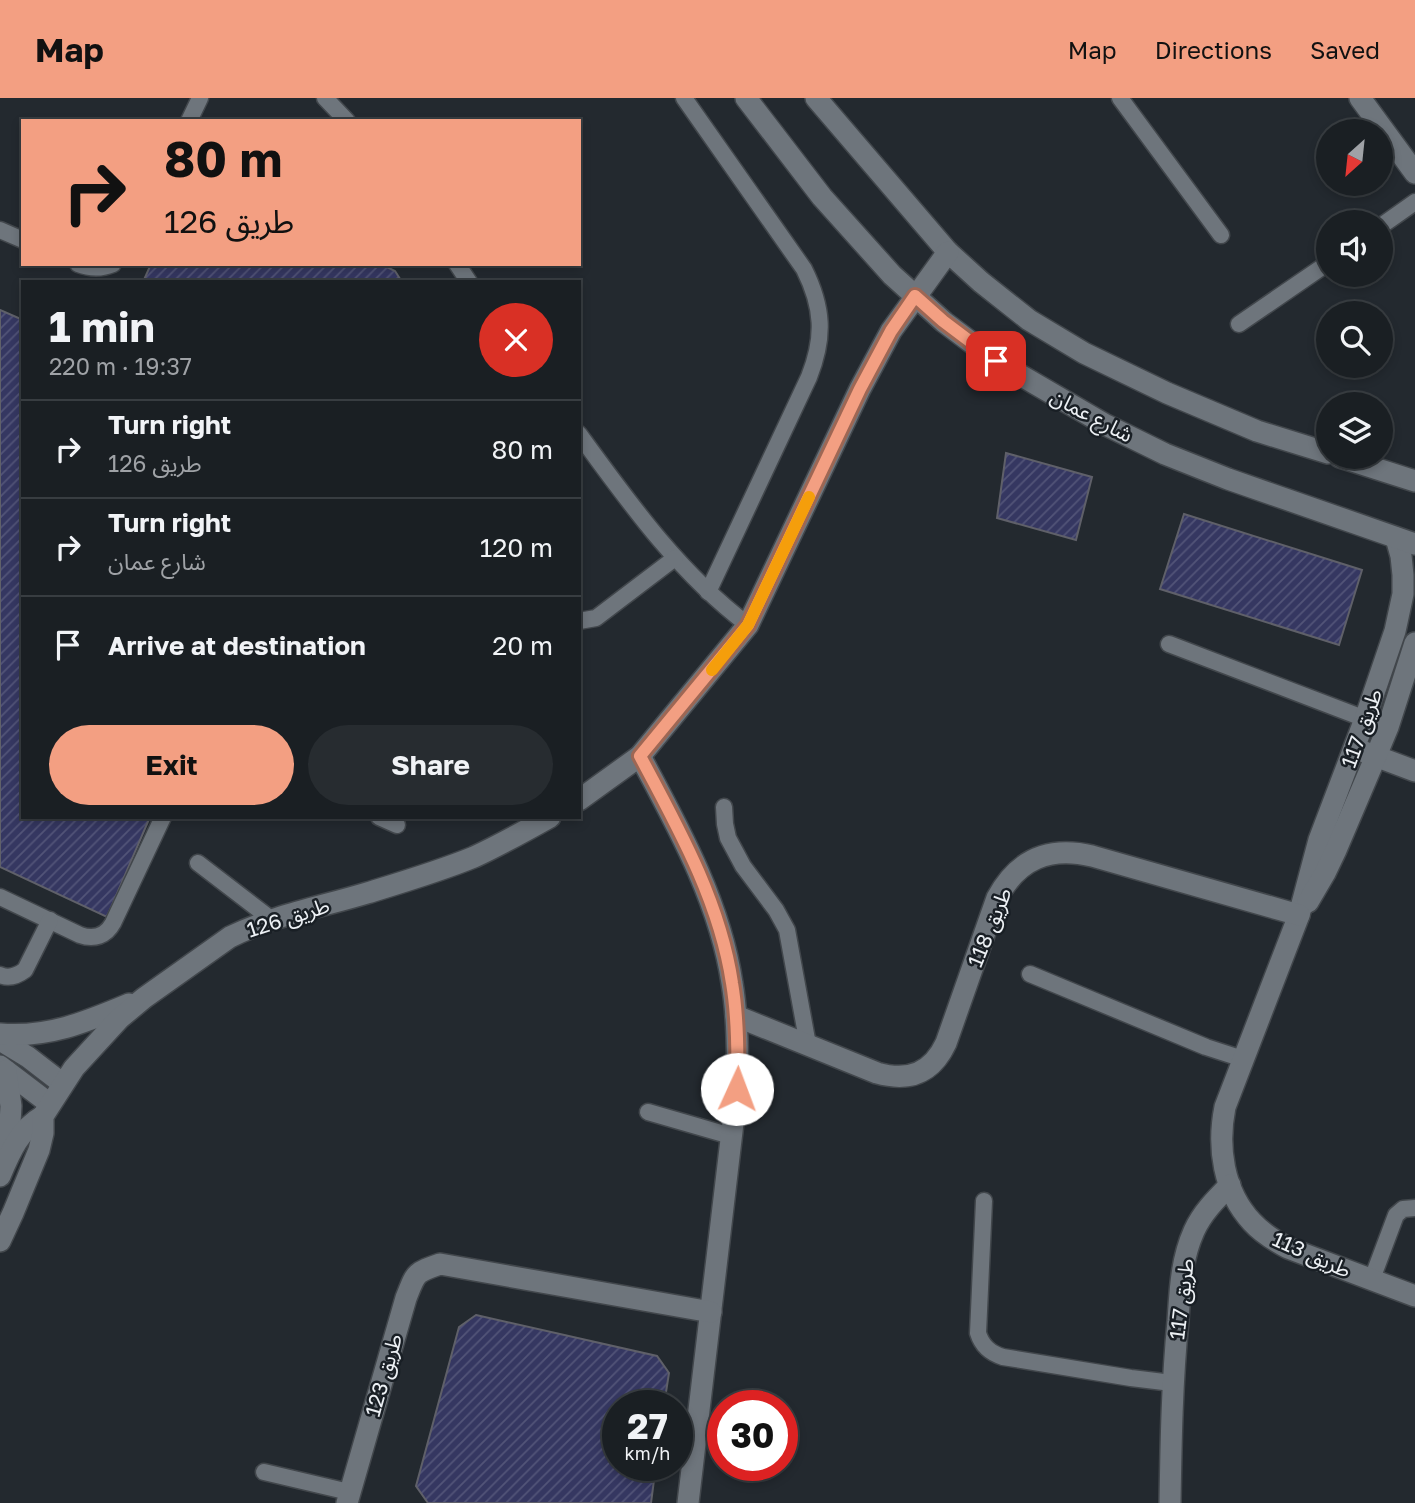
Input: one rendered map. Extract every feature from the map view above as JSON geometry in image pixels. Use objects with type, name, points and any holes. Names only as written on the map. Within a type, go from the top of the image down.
[{"type":"street","name":"شارع عمان","points":[[746,98],[822,197],[892,275],[943,321],[996,361],[1106,425],[1165,454],[1228,479],[1406,541]]},
{"type":"street","points":[[816,98],[948,251],[981,282],[1029,320],[1084,353],[1167,393],[1256,431],[1316,449]]},
{"type":"street","points":[[1360,98],[1415,173]]},
{"type":"street","points":[[581,799],[640,756],[748,625],[860,389],[891,331],[948,251]]},
{"type":"street","points":[[1378,469],[1415,481]]},
{"type":"street","name":"طريق 117","points":[[1170,1503],[1172,1383],[1182,1268],[1194,1231],[1204,1214],[1230,1185],[1220,1148],[1225,1107],[1299,915],[1319,840],[1365,719],[1400,612],[1403,575],[1401,556],[1406,541]]},
{"type":"street","name":"طريق 117","points":[[1299,915],[1325,873],[1376,756],[1415,643]]},
{"type":"street","points":[[1354,748],[1415,771]]},
{"type":"street","points":[[640,756],[686,845],[713,910],[732,980],[736,1016],[737,1089],[688,1503]]},
{"type":"street","name":"طريق 126","points":[[4,1167],[26,1128],[46,1110],[63,1084],[120,1018],[230,937],[271,919],[365,894],[438,870],[475,856],[546,819]]},
{"type":"street","name":"طريق 118","points":[[736,1016],[889,1077],[913,1075],[923,1070],[941,1054],[946,1043],[1000,891],[1023,865],[1049,854],[1078,852],[1299,915]]},
{"type":"street","points":[[0,1034],[32,1034],[75,1026],[144,998]]},
{"type":"street","points":[[0,1040],[29,1057],[63,1084]]},
{"type":"street","points":[[3,1068],[46,1110]]},
{"type":"street","points":[[3,1068],[11,1106],[4,1167]]},
{"type":"street","name":"طريق 126","points":[[0,1241],[39,1150],[46,1110]]},
{"type":"street","name":"طريق 113","points":[[1230,1185],[1244,1212],[1253,1224],[1269,1237],[1288,1248],[1415,1296]]},
{"type":"street","name":"طريق 123","points":[[348,1498],[409,1290],[419,1271],[440,1264],[711,1312]]},
{"type":"lane","points":[[190,119],[200,98]]},
{"type":"lane","points":[[325,98],[345,119]]},
{"type":"lane","points":[[684,98],[804,269],[813,286],[821,322],[816,360],[809,377],[708,592]]},
{"type":"lane","points":[[1120,98],[1222,234]]},
{"type":"lane","points":[[1393,218],[1415,202]]},
{"type":"lane","points":[[0,230],[21,239]]},
{"type":"lane","points":[[84,266],[93,269],[108,266]]},
{"type":"lane","points":[[1239,324],[1316,270]]},
{"type":"lane","points":[[581,437],[626,499],[675,558],[721,604],[748,625]]},
{"type":"lane","points":[[581,621],[596,618],[675,558]]},
{"type":"lane","points":[[1169,644],[1388,727]]},
{"type":"lane","points":[[724,807],[725,824],[732,845],[743,866],[776,910],[787,930],[808,1045]]},
{"type":"lane","points":[[0,897],[88,937],[103,934],[109,930],[162,819]]},
{"type":"lane","points":[[384,819],[397,825]]},
{"type":"lane","points":[[198,863],[271,919]]},
{"type":"lane","points":[[0,975],[12,977],[25,970],[50,920]]},
{"type":"lane","points":[[1030,974],[1206,1047],[1243,1059]]},
{"type":"lane","points":[[648,1112],[731,1136]]},
{"type":"lane","points":[[984,1201],[978,1333],[985,1347],[1003,1357],[1172,1383]]},
{"type":"lane","points":[[1372,1279],[1396,1215],[1403,1209],[1415,1208]]},
{"type":"lane","points":[[264,1472],[348,1498]]},
{"type":"building","points":[[150,266],[385,266],[395,271],[401,280],[144,280]]},
{"type":"building","points":[[0,310],[21,319],[21,819],[149,819],[107,917],[0,867]]},
{"type":"building","points":[[1006,453],[1092,477],[1076,540],[997,518]]},
{"type":"building","points":[[1184,514],[1362,570],[1339,645],[1160,589]]},
{"type":"building","points":[[476,1315],[657,1356],[669,1373],[666,1390],[602,1390],[602,1481],[654,1481],[651,1503],[428,1503],[416,1486],[459,1327]]},
{"type":"slow traffic","points":[[712,670],[748,625],[809,497]]},
{"type":"route","points":[[737,1089],[736,1016],[724,945],[713,910],[686,845],[640,756],[748,625],[860,389],[891,331],[915,296],[996,361]]}]
